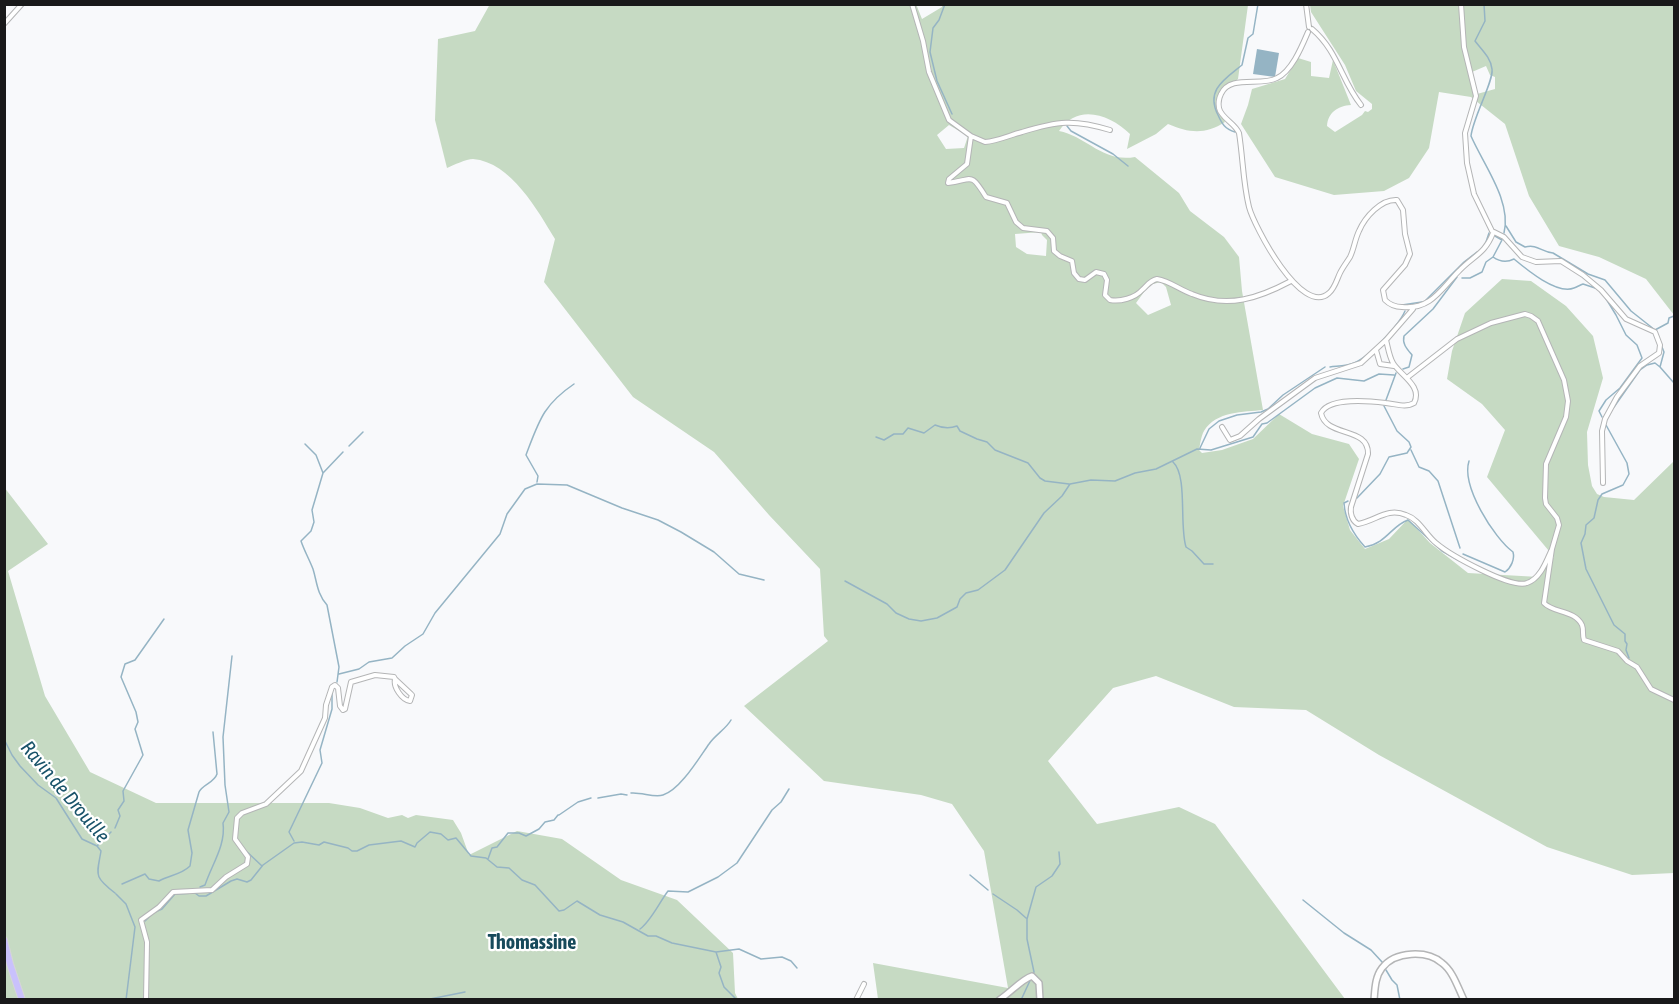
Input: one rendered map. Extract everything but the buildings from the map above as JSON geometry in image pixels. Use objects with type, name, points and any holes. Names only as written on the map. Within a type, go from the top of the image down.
[{"type":"main road","points":[[4,940],[9,964],[22,999]]},
{"type":"street","points":[[4,24],[22,4]]},
{"type":"street","points":[[912,4],[929,72],[949,120],[971,136],[988,142],[1037,127],[1074,122],[1110,130]]},
{"type":"street","points":[[1306,4],[1310,29],[1292,62],[1280,77],[1229,85],[1223,90],[1219,103],[1220,111],[1239,133],[1247,198],[1252,217],[1291,281],[1312,296],[1327,295],[1349,258],[1363,224],[1380,206],[1394,200],[1398,201],[1403,210],[1410,254],[1405,265],[1384,288],[1382,294],[1385,300],[1392,305],[1414,308]]},
{"type":"street","points":[[1461,4],[1464,47],[1476,96],[1465,129],[1467,163],[1474,194],[1493,232],[1504,237],[1518,254],[1530,260],[1557,261],[1568,264],[1601,290],[1626,319],[1649,328],[1658,337],[1660,348],[1658,354],[1640,366],[1617,397],[1605,419],[1602,434],[1603,483]]},
{"type":"street","points":[[1310,29],[1320,37],[1335,56],[1351,92],[1361,105]]},
{"type":"street","points":[[971,136],[967,164],[947,182],[950,184],[963,178],[974,180],[986,197],[1006,202],[1016,223],[1023,228],[1047,231],[1053,238],[1054,251],[1072,261],[1074,273],[1079,279],[1084,280],[1096,272],[1104,274],[1107,280],[1105,295],[1110,300],[1115,301],[1134,296],[1141,292],[1149,282],[1156,279],[1166,281],[1195,296],[1223,301],[1264,295],[1291,281]]},
{"type":"street","points":[[1221,427],[1230,440],[1238,437],[1315,378],[1359,364],[1386,340],[1414,308],[1430,301],[1464,265],[1485,250],[1493,232]]},
{"type":"street","points":[[1408,377],[1452,342],[1484,326],[1522,314],[1538,321],[1564,381],[1568,401],[1566,417],[1546,464],[1545,498],[1559,525],[1552,549],[1545,605],[1575,617],[1582,626],[1584,640],[1620,652],[1627,661],[1637,667],[1653,691],[1674,700]]},
{"type":"street","points":[[1386,340],[1395,366],[1408,377],[1417,395],[1416,401],[1411,405],[1339,402],[1328,405],[1322,411],[1322,416],[1329,426],[1357,436],[1367,446],[1368,454],[1351,507],[1351,514],[1355,522],[1364,523],[1385,513],[1405,514],[1441,547],[1503,579],[1522,584],[1530,583],[1538,576],[1552,549]]},
{"type":"street","points":[[1376,350],[1380,364],[1395,366]]},
{"type":"street","points":[[146,999],[147,942],[141,920],[172,893],[184,890],[212,890],[225,878],[247,864],[248,857],[235,839],[237,818],[242,813],[266,804],[301,771],[325,718],[326,705],[333,686],[338,688],[340,706],[344,710],[350,684],[353,681],[376,675],[395,678],[411,694],[410,701],[405,700],[396,688],[395,678]]},
{"type":"street","points":[[1374,999],[1376,983],[1383,967],[1392,960],[1411,954],[1430,957],[1441,962],[1449,970],[1464,999]]},
{"type":"street","points":[[999,999],[1032,976],[1037,980],[1040,999]]},
{"type":"street","points":[[855,999],[864,984]]},
{"type":"green space","points":[[490,4],[916,4],[922,19],[942,7],[942,4],[1248,5],[1238,79],[1223,93],[1220,102],[1225,122],[1204,131],[1190,131],[1168,124],[1156,134],[1127,149],[1130,134],[1113,121],[1094,114],[1075,117],[1066,122],[1059,131],[1078,138],[1104,153],[1124,158],[1135,157],[1179,193],[1190,211],[1224,237],[1239,257],[1242,291],[1263,410],[1223,416],[1209,424],[1201,438],[1199,450],[1202,453],[1222,450],[1253,439],[1279,414],[1312,434],[1349,444],[1359,459],[1343,506],[1350,530],[1365,549],[1389,539],[1408,519],[1430,543],[1468,573],[1539,577],[1554,557],[1487,477],[1505,430],[1482,404],[1447,379],[1452,351],[1465,313],[1502,279],[1531,281],[1566,306],[1593,336],[1603,378],[1587,432],[1588,465],[1592,486],[1597,494],[1604,497],[1634,500],[1674,461],[1674,873],[1632,875],[1547,847],[1379,755],[1306,710],[1234,707],[1156,676],[1113,688],[1048,761],[1097,824],[1179,807],[1215,824],[1345,999],[878,999],[873,963],[1008,988],[984,851],[952,804],[921,795],[824,781],[744,706],[828,641],[824,636],[820,569],[714,452],[633,397],[544,282],[555,239],[532,202],[511,178],[487,162],[473,159],[447,168],[435,120],[438,39],[475,31]],"holes":[[[949,125],[968,136],[964,148],[946,149],[937,135]],[[1041,232],[1047,240],[1046,256],[1027,254],[1016,247],[1015,234]],[[1161,282],[1166,287],[1171,305],[1148,315],[1136,303],[1149,285]]]},
{"type":"green space","points":[[1310,5],[1674,5],[1674,315],[1646,279],[1599,257],[1559,246],[1529,196],[1505,124],[1471,97],[1439,92],[1429,148],[1409,178],[1384,191],[1334,195],[1275,177],[1241,124],[1252,89],[1285,79],[1298,58],[1311,62],[1311,76],[1329,78],[1333,60],[1351,105],[1334,111],[1329,117],[1327,126],[1335,132],[1365,111],[1372,109],[1372,104],[1356,91],[1345,65],[1311,12]],"holes":[[[1486,66],[1490,75],[1495,77],[1495,89],[1477,94],[1472,72]]]},
{"type":"green space","points":[[4,487],[48,544],[8,571],[45,696],[90,772],[156,803],[329,803],[360,808],[388,818],[402,815],[408,818],[416,815],[453,820],[461,833],[469,855],[517,831],[562,839],[621,880],[677,900],[733,953],[735,993],[738,999],[5,999]]},
{"type":"water","points":[[1257,49],[1279,53],[1275,77],[1253,74]]},
{"type":"waterway","points":[[945,4],[933,28],[930,52],[937,81],[952,114]]},
{"type":"waterway","points":[[1235,132],[1222,124],[1215,106],[1215,92],[1224,80],[1242,65],[1248,38],[1253,34],[1258,4]]},
{"type":"waterway","points":[[1484,4],[1485,21],[1475,41],[1490,61],[1492,75],[1471,136],[1500,196],[1504,208],[1504,233]]},
{"type":"waterway","points":[[1067,126],[1071,131],[1113,154],[1128,166]]},
{"type":"waterway","points":[[1506,226],[1516,242],[1525,247],[1553,253],[1588,274],[1605,280],[1631,311],[1655,330],[1664,352],[1660,367],[1674,383]]},
{"type":"waterway","points":[[1485,245],[1489,233]]},
{"type":"waterway","points":[[1462,278],[1470,278],[1482,272],[1486,262],[1493,257],[1502,240],[1495,236]]},
{"type":"waterway","points":[[1426,300],[1477,252]]},
{"type":"waterway","points":[[1493,257],[1503,261],[1514,259],[1542,280],[1559,288],[1574,288],[1583,284],[1595,288]]},
{"type":"waterway","points":[[1403,369],[1409,367],[1412,355],[1404,344],[1404,336],[1433,309],[1457,277]]},
{"type":"waterway","points":[[1602,417],[1599,411],[1606,400],[1620,388],[1642,358],[1637,345],[1626,335],[1605,297]]},
{"type":"waterway","points":[[1402,305],[1422,302]]},
{"type":"waterway","points":[[1330,367],[1351,364],[1360,360],[1390,332],[1405,311]]},
{"type":"waterway","points":[[1655,330],[1668,323],[1669,318],[1674,316]]},
{"type":"waterway","points":[[1614,407],[1640,370],[1655,363],[1660,367]]},
{"type":"waterway","points":[[1200,448],[1209,429],[1219,421],[1268,409],[1283,395],[1325,367]]},
{"type":"waterway","points":[[1386,400],[1396,373]]},
{"type":"waterway","points":[[845,581],[909,619],[921,621],[937,618],[957,607],[960,599],[966,593],[978,590],[1005,570],[1044,513],[1062,496],[1070,484],[1091,480],[1115,481],[1135,473],[1156,469],[1197,449],[1211,450],[1253,437],[1262,424],[1267,423],[1315,388],[1337,378],[1364,381],[1379,374],[1394,375]]},
{"type":"waterway","points":[[537,482],[538,476],[526,455],[543,415],[555,399],[574,384]]},
{"type":"waterway","points":[[1357,498],[1380,474],[1389,457],[1407,453],[1411,447],[1397,431],[1384,406]]},
{"type":"waterway","points":[[876,437],[884,440],[894,434],[903,434],[908,428],[924,433],[935,425],[946,428],[957,426],[960,431],[987,442],[995,450],[1028,463],[1045,481],[1069,484]]},
{"type":"waterway","points":[[1606,425],[1627,463],[1629,474],[1623,485],[1602,494],[1598,500],[1594,518],[1586,525],[1581,543],[1586,569],[1614,625],[1625,634],[1629,658]]},
{"type":"waterway","points":[[349,446],[363,432]]},
{"type":"waterway","points":[[305,444],[316,455],[323,473]]},
{"type":"waterway","points":[[1411,450],[1419,467],[1429,471],[1438,481],[1460,548]]},
{"type":"waterway","points":[[337,682],[339,667],[327,605],[319,592],[313,569],[301,541],[311,531],[314,522],[312,510],[323,473],[343,452]]},
{"type":"waterway","points":[[1463,554],[1505,572],[1511,566],[1513,558],[1513,552],[1489,524],[1474,497],[1468,472],[1469,461]]},
{"type":"waterway","points":[[1173,462],[1178,469],[1182,489],[1186,547],[1204,564],[1213,564]]},
{"type":"waterway","points":[[339,674],[359,669],[369,662],[392,658],[423,634],[435,613],[500,534],[507,514],[525,489],[537,484],[567,485],[658,520],[714,552],[739,574],[764,580]]},
{"type":"waterway","points":[[1348,501],[1344,503],[1348,521],[1365,547],[1379,542],[1397,526],[1408,520],[1442,551],[1460,561]]},
{"type":"waterway","points":[[115,828],[120,816],[118,810],[124,801],[123,791],[143,755],[135,729],[138,722],[136,712],[121,677],[125,664],[135,660],[164,619]]},
{"type":"waterway","points":[[200,887],[205,885],[218,854],[223,823],[229,812],[225,785],[223,737],[232,656]]},
{"type":"waterway","points":[[294,841],[289,832],[322,763],[320,750],[332,709],[332,692]]},
{"type":"waterway","points":[[631,793],[659,796],[676,787],[711,741],[731,720]]},
{"type":"waterway","points":[[122,884],[145,874],[149,879],[159,881],[190,866],[192,853],[188,830],[199,792],[217,774],[213,732]]},
{"type":"waterway","name":"Ravin de Drouille","points":[[4,739],[20,766],[38,785],[56,798],[82,839],[97,846],[101,851],[98,875],[103,883],[115,893]]},
{"type":"waterway","points":[[640,929],[668,891],[688,892],[718,877],[737,863],[772,810],[781,802],[789,789]]},
{"type":"waterway","points":[[598,798],[627,795]]},
{"type":"waterway","points":[[488,859],[492,848],[497,847],[508,833],[519,833],[526,836],[539,829],[545,822],[554,820],[578,802],[591,798]]},
{"type":"waterway","points":[[97,846],[111,832]]},
{"type":"waterway","points":[[155,912],[162,909],[175,894],[195,893],[199,896],[206,896],[231,881],[237,879],[247,882],[263,865],[294,843],[319,845],[324,842],[352,851],[369,845],[401,841],[415,847],[430,832],[441,834],[448,840],[456,838],[471,856],[486,858],[497,867],[509,868],[522,880],[535,885],[559,911],[577,901],[600,915],[623,922],[648,936],[656,936],[672,943],[716,952],[739,949],[761,959],[782,957],[791,961],[797,968]]},
{"type":"waterway","points":[[244,849],[262,866]]},
{"type":"waterway","points":[[1021,1000],[1034,972],[1027,939],[1027,919],[1036,887],[1052,876],[1060,864],[1059,852]]},
{"type":"waterway","points":[[970,875],[988,890]]},
{"type":"waterway","name":"Ravin de Drouille","points":[[116,894],[126,904],[135,927],[126,1000]]},
{"type":"waterway","points":[[993,894],[1026,918]]},
{"type":"waterway","points":[[1303,900],[1344,933],[1371,950],[1383,963]]},
{"type":"waterway","points":[[145,921],[151,915]]},
{"type":"waterway","points":[[716,952],[724,987],[737,1000]]},
{"type":"waterway","points":[[1386,970],[1397,985],[1400,1000]]},
{"type":"waterway","points":[[425,1000],[465,992]]},
{"type":"district","name":"Thomassine","points":[[532,943]]}]
